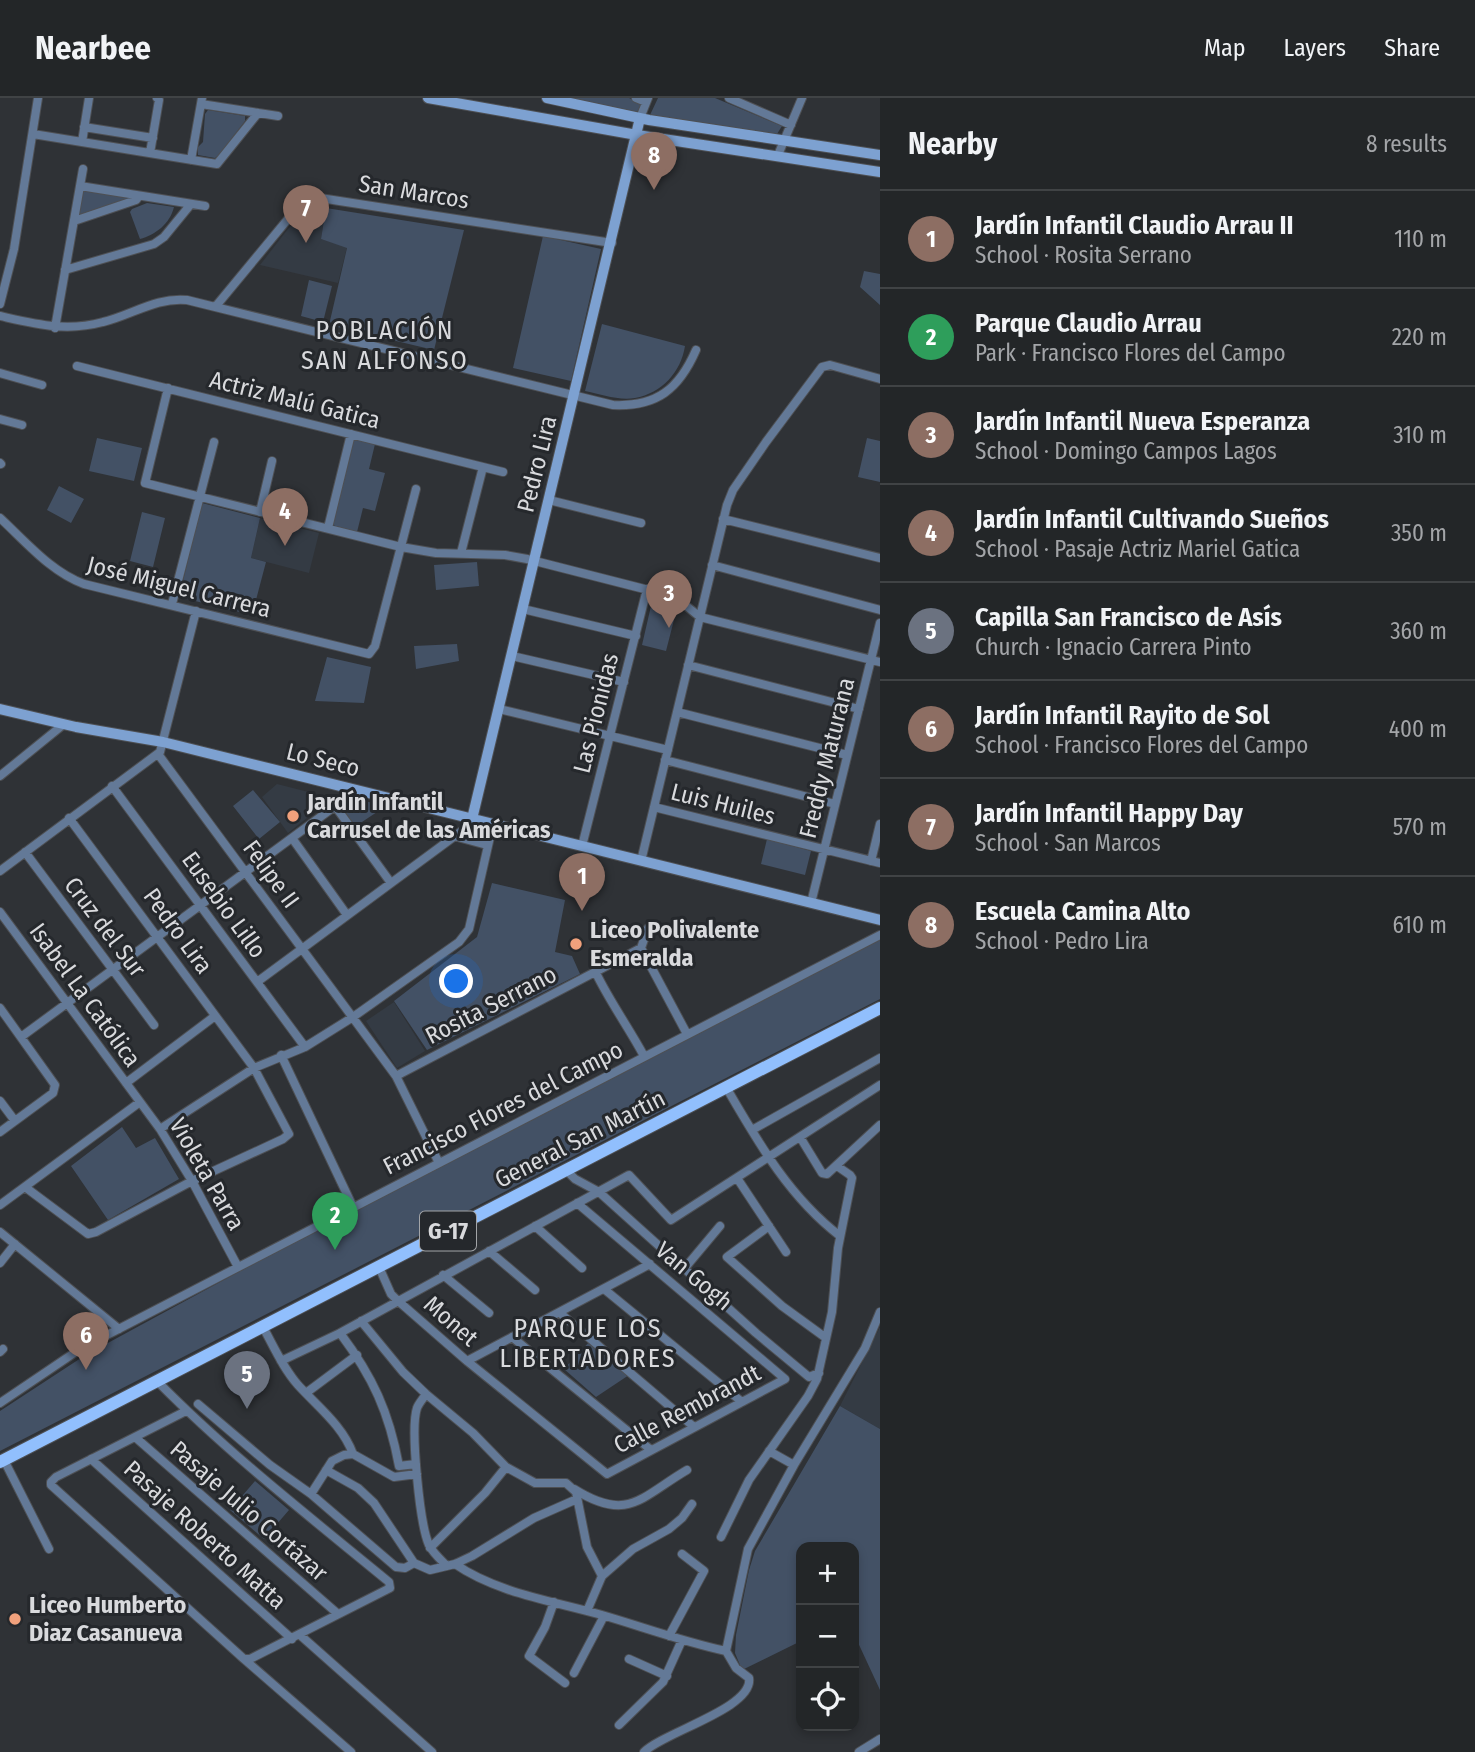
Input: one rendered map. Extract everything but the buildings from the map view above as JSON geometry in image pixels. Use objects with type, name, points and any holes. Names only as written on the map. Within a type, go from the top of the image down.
[{"type":"main road","name":"General San Martín","points":[[2,1461],[880,1007]]},
{"type":"street","points":[[0,304],[12,260],[38,98]]},
{"type":"street","points":[[82,142],[89,98]]},
{"type":"street","points":[[150,153],[159,100],[157,98]]},
{"type":"street","points":[[428,98],[637,135],[880,172]]},
{"type":"street","points":[[547,98],[640,118],[876,155]]},
{"type":"street","points":[[636,98],[647,100],[640,118]]},
{"type":"street","points":[[729,98],[791,125]]},
{"type":"street","points":[[778,155],[802,98]]},
{"type":"street","points":[[191,160],[202,101],[278,116]]},
{"type":"street","points":[[33,134],[217,164],[258,113]]},
{"type":"street","name":"Pedro Lira","points":[[472,819],[640,118]]},
{"type":"street","points":[[84,127],[153,138]]},
{"type":"street","points":[[55,328],[83,169]]},
{"type":"street","points":[[80,186],[205,206]]},
{"type":"street","points":[[74,221],[136,200],[139,196]]},
{"type":"street","name":"San Marcos","points":[[216,306],[297,208],[320,198],[612,243]]},
{"type":"street","points":[[65,270],[154,244],[164,237],[191,204]]},
{"type":"street","points":[[0,316],[55,328],[103,322],[167,299],[187,300],[575,397],[631,406],[646,403],[664,394],[688,369],[696,350]]},
{"type":"street","points":[[641,860],[727,505],[746,471],[822,367],[830,365],[880,379]]},
{"type":"street","name":"Actriz Malú Gatica","points":[[77,366],[503,472]]},
{"type":"street","points":[[0,373],[42,385]]},
{"type":"street","points":[[168,388],[145,483],[401,547],[436,553],[505,555],[535,561],[648,589],[680,600],[700,617],[876,660]]},
{"type":"street","points":[[0,419],[22,425]]},
{"type":"street","points":[[328,528],[351,434]]},
{"type":"street","points":[[172,604],[214,442]]},
{"type":"street","points":[[260,512],[272,461]]},
{"type":"street","points":[[461,553],[483,467]]},
{"type":"street","points":[[401,547],[416,489]]},
{"type":"street","points":[[550,500],[641,523]]},
{"type":"street","name":"José Miguel Carrera","points":[[0,518],[68,578],[84,584],[369,654],[375,646],[401,547]]},
{"type":"street","points":[[723,519],[880,558]]},
{"type":"street","points":[[712,565],[880,610]]},
{"type":"street","name":"Las Pionidas","points":[[582,846],[648,589]]},
{"type":"street","points":[[523,609],[636,636]]},
{"type":"street","points":[[0,871],[158,754],[196,611]]},
{"type":"street","name":"Freddy Maturana","points":[[811,903],[859,709],[876,660],[880,623]]},
{"type":"street","points":[[512,656],[624,682]]},
{"type":"street","points":[[688,665],[859,709]]},
{"type":"street","name":"Lo Seco","points":[[0,709],[163,742],[880,920]]},
{"type":"street","points":[[499,709],[668,750]]},
{"type":"street","points":[[677,712],[847,755]]},
{"type":"street","points":[[0,776],[64,724]]},
{"type":"street","name":"Felipe II","points":[[158,754],[396,1076],[439,1163]]},
{"type":"street","points":[[665,760],[835,804]]},
{"type":"street","name":"Eusebio Lillo","points":[[112,786],[304,1046]]},
{"type":"street","points":[[21,1037],[357,790]]},
{"type":"street","points":[[335,806],[391,883]]},
{"type":"street","name":"Luis Huiles","points":[[654,807],[875,862]]},
{"type":"street","name":"Pedro Lira","points":[[69,818],[254,1068],[289,1134],[192,1181]]},
{"type":"street","points":[[257,982],[454,836],[472,819]]},
{"type":"street","points":[[160,1129],[254,1068],[304,1046],[353,1017],[459,942],[469,929],[493,824]]},
{"type":"street","points":[[875,862],[880,824]]},
{"type":"street","points":[[454,836],[487,845]]},
{"type":"street","points":[[292,838],[347,915]]},
{"type":"street","name":"Cruz del Sur","points":[[25,852],[154,1025]]},
{"type":"street","name":"Isabel La Católica","points":[[0,912],[140,1102]]},
{"type":"street","points":[[648,928],[641,948],[687,1034]]},
{"type":"street","name":"Francisco Flores del Campo","points":[[0,1403],[80,1349],[880,934]]},
{"type":"street","name":"Rosita Serrano","points":[[396,1076],[641,948]]},
{"type":"street","points":[[596,973],[613,1008],[625,1020],[644,1056]]},
{"type":"street","points":[[0,1008],[53,1080],[55,1088],[53,1093],[0,1132]]},
{"type":"street","points":[[126,1083],[215,1016]]},
{"type":"street","points":[[281,1055],[353,1207]]},
{"type":"street","points":[[752,1130],[880,1058]]},
{"type":"street","points":[[281,1361],[340,1333],[629,1175],[671,1220],[880,1085]]},
{"type":"street","points":[[726,1087],[768,1157],[798,1198],[840,1236]]},
{"type":"street","points":[[0,1101],[15,1121]]},
{"type":"street","points":[[0,1205],[140,1102]]},
{"type":"street","name":"Violeta Parra","points":[[140,1102],[192,1181],[238,1266]]},
{"type":"street","points":[[800,1136],[824,1174],[829,1173],[880,1125]]},
{"type":"street","points":[[721,1537],[739,1499],[811,1391],[818,1373],[834,1298],[840,1236],[852,1178],[837,1166]]},
{"type":"street","points":[[566,1170],[575,1179],[599,1192],[808,1377],[818,1373]]},
{"type":"street","points":[[737,1178],[786,1252]]},
{"type":"street","points":[[24,1187],[88,1234],[192,1181]]},
{"type":"street","name":"Van Gogh","points":[[578,1203],[785,1379]]},
{"type":"street","points":[[535,1226],[582,1268]]},
{"type":"street","points":[[684,1269],[720,1226]]},
{"type":"street","points":[[769,1226],[727,1257],[782,1306],[826,1338]]},
{"type":"street","points":[[0,1233],[119,1329]]},
{"type":"street","points":[[0,1263],[15,1244]]},
{"type":"street","points":[[489,1251],[534,1290]]},
{"type":"street","points":[[467,1361],[650,1264]]},
{"type":"street","name":"Monet","points":[[379,1267],[391,1294],[397,1300],[467,1361],[607,1474]]},
{"type":"street","points":[[443,1275],[489,1313]]},
{"type":"street","points":[[604,1289],[742,1402]]},
{"type":"street","points":[[644,1752],[745,1694],[750,1684],[749,1678],[736,1668],[726,1651],[747,1549],[865,1348],[880,1312]]},
{"type":"street","points":[[561,1313],[694,1427]]},
{"type":"street","points":[[361,1321],[390,1357],[426,1394],[473,1433],[506,1467],[535,1483],[563,1482],[603,1503],[621,1507],[642,1498],[687,1470]]},
{"type":"street","points":[[263,1327],[281,1361],[343,1434],[354,1454],[389,1475],[400,1477],[417,1474]]},
{"type":"street","points":[[340,1333],[357,1355],[385,1409],[399,1466],[416,1464]]},
{"type":"street","points":[[512,1337],[651,1450]]},
{"type":"street","points":[[306,1393],[357,1355]]},
{"type":"street","name":"Calle Rembrandt","points":[[607,1474],[785,1379]]},
{"type":"street","points":[[158,1382],[256,1472],[389,1582],[387,1590],[247,1659]]},
{"type":"street","points":[[426,1394],[418,1404],[416,1412],[416,1464],[422,1518],[430,1548],[451,1565],[483,1581],[726,1651]]},
{"type":"street","points":[[198,1404],[270,1465],[311,1494],[393,1565],[405,1568],[414,1563]]},
{"type":"street","points":[[186,1410],[57,1477],[51,1482],[54,1490],[351,1752]]},
{"type":"street","name":"Pasaje Julio Cortázar","points":[[135,1437],[338,1614]]},
{"type":"street","points":[[769,1451],[794,1465]]},
{"type":"street","points":[[311,1494],[336,1458],[354,1454]]},
{"type":"street","name":"Pasaje Roberto Matta","points":[[91,1459],[432,1752]]},
{"type":"street","points":[[2,1461],[49,1549]]},
{"type":"street","points":[[430,1548],[485,1493],[506,1467]]},
{"type":"street","points":[[326,1470],[358,1488],[374,1503],[414,1563],[430,1570],[472,1556],[534,1518],[577,1499]]},
{"type":"street","points":[[574,1489],[587,1547],[601,1576]]},
{"type":"street","points":[[587,1611],[601,1576],[633,1549],[669,1530],[692,1504]]},
{"type":"street","points":[[669,1636],[704,1571],[682,1553]]},
{"type":"street","points":[[554,1602],[545,1627],[529,1656],[565,1683]]},
{"type":"street","points":[[574,1673],[604,1616]]},
{"type":"street","points":[[620,1724],[667,1676],[682,1640]]},
{"type":"street","points":[[629,1659],[667,1676]]},
{"type":"street","points":[[859,1752],[880,1739]]},
{"type":"shaded area","points":[[570,98],[629,98],[643,103],[637,113]]},
{"type":"shaded area","points":[[658,98],[715,98],[782,126],[777,134],[650,115]]},
{"type":"shaded area","points":[[208,110],[245,116],[245,121],[215,158],[198,155]]},
{"type":"shaded area","points":[[83,190],[128,197],[127,201],[82,215],[79,213]]},
{"type":"shaded area","points":[[147,203],[174,207],[161,228],[140,239],[130,212]]},
{"type":"shaded area","points":[[309,208],[326,208],[321,239],[347,247],[338,283],[260,265],[288,229]]},
{"type":"shaded area","points":[[326,208],[464,230],[434,350],[329,325],[347,248],[321,239]]},
{"type":"shaded area","points":[[543,236],[601,249],[571,381],[513,368]]},
{"type":"shaded area","points":[[864,271],[880,274],[880,305],[860,287]]},
{"type":"shaded area","points":[[309,280],[332,286],[323,322],[301,316]]},
{"type":"shaded area","points":[[602,324],[685,346],[675,373],[654,391],[635,398],[616,398],[585,391]]},
{"type":"shaded area","points":[[97,438],[142,448],[134,481],[89,471]]},
{"type":"shaded area","points":[[867,438],[880,441],[880,482],[858,477]]},
{"type":"shaded area","points":[[354,439],[375,444],[369,469],[385,473],[375,511],[363,508],[357,532],[332,525]]},
{"type":"shaded area","points":[[59,486],[84,499],[71,523],[47,510]]},
{"type":"shaded area","points":[[202,503],[260,518],[251,558],[266,562],[252,615],[179,597]]},
{"type":"shaded area","points":[[142,512],[165,518],[153,567],[130,561]]},
{"type":"shaded area","points":[[260,518],[319,533],[309,573],[251,558]]},
{"type":"shaded area","points":[[477,562],[479,586],[436,590],[434,565]]},
{"type":"shaded area","points":[[651,606],[676,612],[666,651],[642,645]]},
{"type":"shaded area","points":[[457,644],[459,661],[416,669],[414,646]]},
{"type":"shaded area","points":[[327,657],[371,667],[364,703],[315,701]]},
{"type":"shaded area","name":"Jardín Infantil Carrusel de las Américas","points":[[277,784],[332,798],[288,833],[262,797]]},
{"type":"shaded area","points":[[253,790],[280,822],[259,839],[233,806]]},
{"type":"shaded area","points":[[356,799],[386,806],[356,826],[341,809]]},
{"type":"shaded area","points":[[767,839],[811,851],[805,875],[761,864]]},
{"type":"shaded area","points":[[492,883],[565,900],[555,952],[572,956],[580,974],[427,1050],[394,1001],[477,937]]},
{"type":"shaded area","points":[[880,937],[880,999],[0,1451],[0,1411],[84,1356],[426,1170]]},
{"type":"shaded area","points":[[394,1002],[425,1051],[397,1068],[366,1021]]},
{"type":"shaded area","points":[[122,1127],[136,1148],[155,1138],[179,1179],[108,1220],[71,1166]]},
{"type":"shaded area","points":[[880,1327],[880,1429],[840,1406]]},
{"type":"shaded area","points":[[590,1341],[629,1375],[596,1397],[564,1369]]},
{"type":"shaded area","points":[[840,1406],[880,1429],[880,1690],[859,1645],[859,1542],[796,1542],[796,1643],[742,1670],[735,1653],[736,1635],[755,1551]]},
{"type":"shaded area","points":[[255,1481],[289,1510],[264,1539],[230,1510]]},
{"type":"place","name":"Escuela Camina Alto","points":[[654,190]]},
{"type":"place","name":"Jardín Infantil Happy Day","points":[[306,243]]},
{"type":"place","name":"Jardín Infantil Cultivando Sueños","points":[[285,546]]},
{"type":"place","name":"Jardín Infantil Nueva Esperanza","points":[[669,628]]},
{"type":"place","name":"Jardín Infantil Carrusel de las Américas","points":[[293,816]]},
{"type":"place","name":"Jardín Infantil Claudio Arrau II","points":[[582,911]]},
{"type":"place","name":"Liceo Polivalente Esmeralda","points":[[576,944]]},
{"type":"place","name":"Parque Claudio Arrau","points":[[335,1250]]},
{"type":"place","name":"Jardín Infantil Rayito de Sol","points":[[86,1370]]},
{"type":"place","name":"Capilla San Francisco de Asís","points":[[247,1409]]},
{"type":"place","name":"Liceo Humberto Diaz Casanueva","points":[[15,1619]]},
{"type":"district","name":"POBLACIÓN SAN ALFONSO","points":[[385,345]]},
{"type":"district","name":"PARQUE LOS LIBERTADORES","points":[[588,1343]]}]
